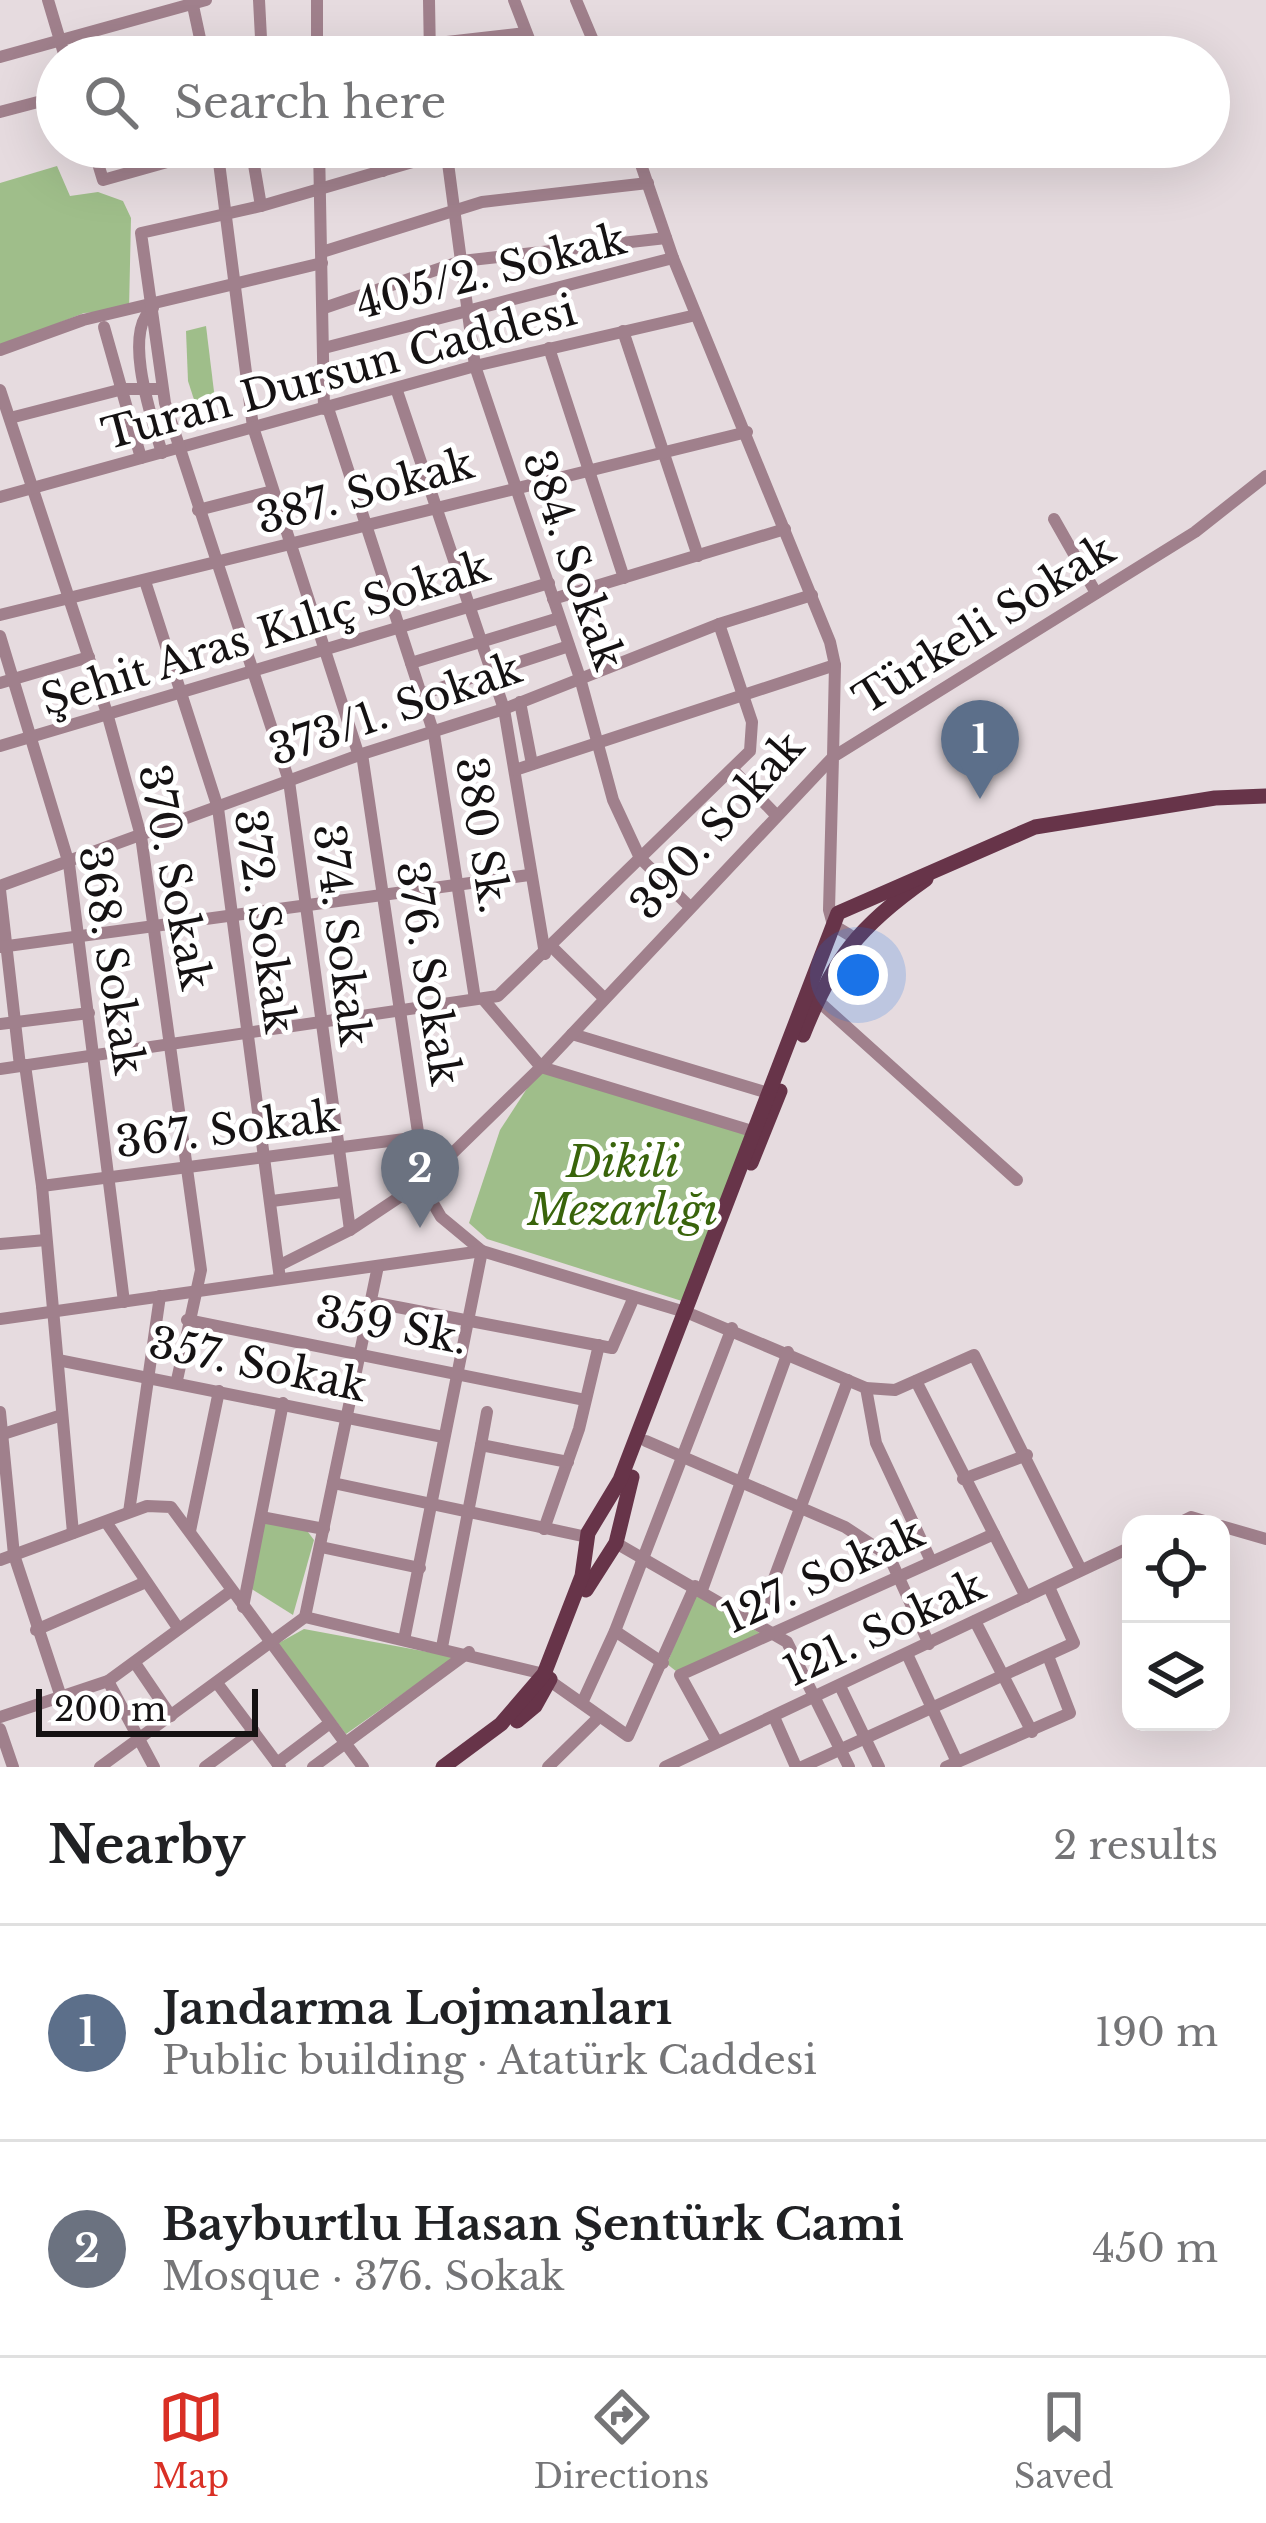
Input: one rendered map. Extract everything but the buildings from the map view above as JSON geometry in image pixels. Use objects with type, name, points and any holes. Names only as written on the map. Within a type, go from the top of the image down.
[{"type":"main road","points":[[458,1767],[535,1706],[612,1542],[752,1130],[838,913],[981,848],[1076,819],[1215,798],[1266,796]]},
{"type":"main road","points":[[443,1767],[501,1724],[547,1678],[591,1536],[620,1480],[839,954],[943,868],[981,848]]},
{"type":"main road","points":[[591,1536],[612,1542]]},
{"type":"main road","points":[[591,1536],[612,1542]]},
{"type":"street","points":[[48,0],[58,36]]},
{"type":"street","points":[[259,0],[261,36]]},
{"type":"street","points":[[316,36],[317,0]]},
{"type":"street","points":[[429,0],[429,36]]},
{"type":"street","points":[[514,0],[527,36]]},
{"type":"street","points":[[576,0],[591,36]]},
{"type":"street","points":[[81,36],[197,2],[201,36]]},
{"type":"street","points":[[510,36],[526,33]]},
{"type":"street","points":[[0,57],[36,48]]},
{"type":"street","points":[[0,112],[36,103]]},
{"type":"street","points":[[99,168],[103,180],[146,168]]},
{"type":"street","name":"376. Sokak","points":[[220,168],[253,427],[361,755],[425,1180],[441,1217],[482,1251]]},
{"type":"street","points":[[255,168],[261,206]]},
{"type":"street","points":[[319,168],[320,190]]},
{"type":"street","points":[[226,214],[392,168]]},
{"type":"street","name":"384. Sokak","points":[[448,168],[475,367],[580,678],[613,800],[640,858],[690,907]]},
{"type":"street","name":"390. Sokak","points":[[280,1272],[425,1180],[542,1066],[833,757],[835,664],[643,168]]},
{"type":"street","points":[[0,350],[83,320],[154,308],[235,286],[454,209],[648,183]]},
{"type":"street","name":"380 Sk.","points":[[320,190],[326,409],[434,734],[480,999]]},
{"type":"street","name":"374. Sokak","points":[[226,214],[141,233],[161,389],[289,781],[318,1024],[350,1230]]},
{"type":"street","points":[[324,308],[462,262],[666,238]]},
{"type":"street","name":"405/2. Sokak","points":[[324,348],[674,258]]},
{"type":"street","points":[[154,308],[140,327],[142,388],[162,453]]},
{"type":"street","name":"Turan Dursun Caddesi","points":[[0,496],[475,367],[696,315]]},
{"type":"street","points":[[104,327],[141,458]]},
{"type":"street","points":[[623,331],[698,556]]},
{"type":"street","points":[[549,348],[624,578]]},
{"type":"street","points":[[10,418],[123,389],[161,389]]},
{"type":"street","name":"370. Sokak","points":[[0,390],[107,713],[141,836],[189,1165],[201,1270],[198,1289]]},
{"type":"street","points":[[397,391],[494,671],[515,770],[529,875],[549,950],[604,998]]},
{"type":"street","name":"387. Sokak","points":[[0,614],[747,432]]},
{"type":"street","name":"Türkeli Sokak","points":[[833,925],[833,757],[1223,513],[1266,476]]},
{"type":"street","points":[[198,510],[274,491]]},
{"type":"street","points":[[1054,519],[1096,592]]},
{"type":"street","points":[[554,599],[785,529]]},
{"type":"street","name":"372. Sokak","points":[[145,581],[218,808],[280,1272]]},
{"type":"street","name":"Şehit Aras Kılıç Sokak","points":[[0,746],[549,584]]},
{"type":"street","name":"373/1. Sokak","points":[[0,888],[361,755],[504,709],[719,624],[812,596]]},
{"type":"street","points":[[411,663],[559,618]]},
{"type":"street","points":[[0,1069],[503,993],[750,751],[755,735],[719,624]]},
{"type":"street","name":"368. Sokak","points":[[0,636],[7,681],[69,864],[124,1302]]},
{"type":"street","points":[[422,694],[569,646]]},
{"type":"street","points":[[7,681],[89,657]]},
{"type":"street","points":[[515,770],[835,664]]},
{"type":"street","points":[[520,702],[532,764]]},
{"type":"street","points":[[732,769],[776,814]]},
{"type":"street","points":[[2,947],[529,875]]},
{"type":"street","points":[[830,877],[840,898],[872,923]]},
{"type":"street","points":[[0,888],[7,1023],[23,1066],[42,1186],[73,1533]]},
{"type":"street","points":[[833,925],[856,939]]},
{"type":"street","points":[[480,999],[542,1066],[752,1130]]},
{"type":"street","points":[[817,1000],[1017,1180]]},
{"type":"street","points":[[7,1023],[89,1012]]},
{"type":"street","points":[[572,1034],[768,1093]]},
{"type":"street","name":"367. Sokak","points":[[42,1186],[420,1137]]},
{"type":"street","points":[[272,1201],[342,1192]]},
{"type":"street","points":[[0,1244],[46,1240]]},
{"type":"street","points":[[404,1640],[482,1251]]},
{"type":"street","points":[[0,1319],[160,1296],[280,1272],[482,1251],[732,1328],[866,1388],[895,1390],[974,1355],[1081,1570]]},
{"type":"street","points":[[102,1766],[305,1617],[378,1265]]},
{"type":"street","points":[[177,1380],[187,1319],[198,1289]]},
{"type":"street","points":[[129,1512],[160,1296]]},
{"type":"street","points":[[544,1528],[606,1346],[634,1297]]},
{"type":"street","points":[[371,1302],[606,1346]]},
{"type":"street","name":"359 Sk.","points":[[187,1319],[458,1370],[585,1400]]},
{"type":"street","points":[[582,1703],[615,1631],[732,1328]]},
{"type":"street","points":[[606,1346],[607,1365]]},
{"type":"street","points":[[305,1617],[469,1652],[547,1678],[628,1736],[743,1483],[788,1352]]},
{"type":"street","name":"357. Sokak","points":[[58,1360],[177,1380],[443,1437]]},
{"type":"street","points":[[758,1624],[848,1380]]},
{"type":"street","points":[[916,1382],[1026,1597]]},
{"type":"street","points":[[866,1388],[876,1443],[931,1561]]},
{"type":"street","points":[[190,1531],[219,1390]]},
{"type":"street","points":[[243,1607],[283,1403]]},
{"type":"street","points":[[0,1412],[7,1557],[61,1697]]},
{"type":"street","points":[[442,1647],[487,1412]]},
{"type":"street","points":[[1,1435],[62,1415]]},
{"type":"street","points":[[646,1441],[800,1507],[889,1556],[929,1644]]},
{"type":"street","points":[[481,1445],[568,1462]]},
{"type":"street","points":[[963,1479],[1027,1455]]},
{"type":"street","points":[[333,1483],[591,1536]]},
{"type":"street","points":[[7,1557],[129,1512],[163,1505],[180,1516],[230,1591],[363,1767]]},
{"type":"street","points":[[260,1517],[324,1529]]},
{"type":"street","points":[[106,1522],[178,1628]]},
{"type":"street","points":[[1230,1528],[1266,1539]]},
{"type":"street","name":"127. Sokak","points":[[717,1742],[680,1675],[994,1534]]},
{"type":"street","points":[[612,1542],[787,1642],[849,1767]]},
{"type":"street","points":[[321,1547],[420,1568]]},
{"type":"street","name":"121. Sokak","points":[[665,1767],[1122,1551]]},
{"type":"street","points":[[36,1630],[146,1582]]},
{"type":"street","points":[[774,1717],[799,1767],[1048,1656],[1074,1642],[1049,1587]]},
{"type":"street","points":[[0,1717],[108,1681],[230,1591]]},
{"type":"street","points":[[975,1621],[1032,1732]]},
{"type":"street","points":[[615,1631],[663,1663]]},
{"type":"street","points":[[313,1767],[469,1652]]},
{"type":"street","points":[[907,1654],[933,1705],[952,1764],[1070,1713],[1048,1656]]},
{"type":"street","points":[[135,1663],[171,1716]]},
{"type":"street","points":[[108,1681],[154,1767]]},
{"type":"street","points":[[217,1683],[278,1765],[330,1723]]},
{"type":"street","points":[[840,1686],[879,1767]]},
{"type":"street","points":[[548,1767],[599,1717]]},
{"type":"street","points":[[0,1729],[13,1767]]},
{"type":"street","points":[[205,1767],[254,1731]]},
{"type":"street","points":[[693,1752],[701,1767]]},
{"type":"green space","points":[[58,168],[70,196],[98,192],[123,201],[131,218],[129,310],[84,313],[0,346],[0,183]]},
{"type":"green space","points":[[206,326],[216,408],[198,412],[188,381],[186,331]]},
{"type":"green space","name":"Dikili Mezarlığı","points":[[541,1067],[748,1129],[685,1302],[487,1239],[469,1223],[500,1130]]},
{"type":"green space","points":[[262,1521],[305,1528],[314,1540],[293,1615],[250,1588]]},
{"type":"green space","points":[[695,1593],[766,1637],[681,1675],[667,1664]]},
{"type":"green space","points":[[304,1629],[455,1657],[346,1734],[277,1644]]},
{"type":"place","name":"Jandarma Lojmanları","points":[[980,799]]},
{"type":"place","name":"Bayburtlu Hasan Şentürk Cami","points":[[420,1228]]}]
